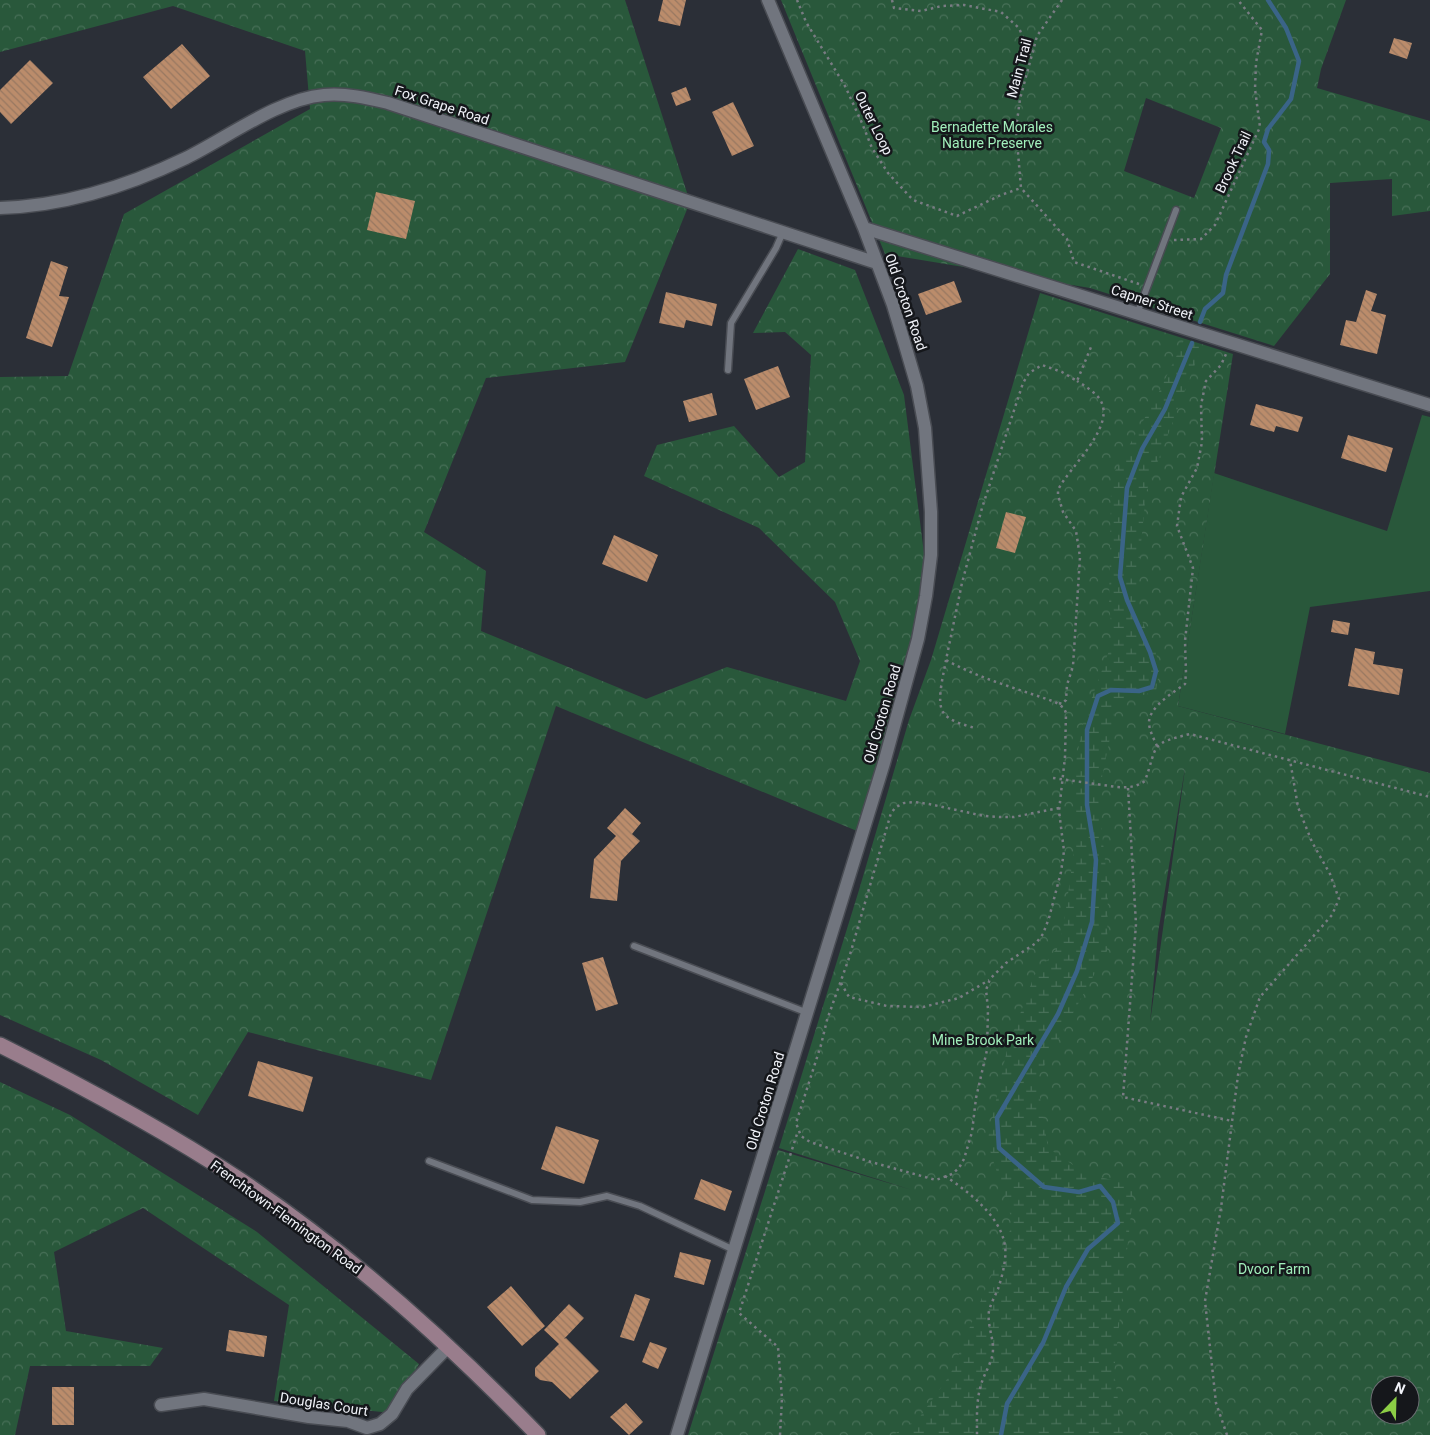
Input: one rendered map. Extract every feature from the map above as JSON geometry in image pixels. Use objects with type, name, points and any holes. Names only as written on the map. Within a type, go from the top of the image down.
[{"type":"main road","name":"Frenchtown-Flemington Road","points":[[0,1045],[94,1092],[158,1128],[241,1181],[302,1225],[402,1304],[449,1346],[538,1435]]},
{"type":"street","name":"Old Croton Road","points":[[677,1435],[808,1013],[908,681],[926,596],[931,554],[931,504],[925,428],[917,386],[905,345],[893,305],[864,228],[768,0]]},
{"type":"street","name":"Fox Grape Road","points":[[0,208],[40,205],[90,195],[121,185],[186,158],[264,115],[286,106],[304,99],[323,95],[342,95],[388,103],[877,263]]},
{"type":"street","name":"Capner Street","points":[[864,228],[1430,406]]},
{"type":"street","name":"Douglas Court","points":[[161,1405],[204,1399],[309,1417],[348,1421],[367,1428],[380,1424],[392,1414],[406,1389],[449,1346]]},
{"type":"lane","points":[[1138,314],[1176,210]]},
{"type":"lane","points":[[728,370],[731,323],[776,248],[783,232]]},
{"type":"lane","points":[[634,946],[808,1013]]},
{"type":"lane","points":[[429,1161],[532,1200],[580,1202],[608,1196],[640,1206],[734,1250]]},
{"type":"path","name":"Outer Loop","points":[[797,0],[810,29],[845,86],[872,148],[888,173],[913,200],[957,216],[1001,194],[1021,188]]},
{"type":"path","points":[[892,0],[894,8],[921,11],[942,6],[964,5],[1001,12],[1019,28],[1030,56]]},
{"type":"path","name":"Main Trail","points":[[1021,188],[1016,129],[1020,99],[1030,56],[1037,36],[1062,0]]},
{"type":"path","name":"Brook Trail","points":[[1165,240],[1201,239],[1215,225],[1260,127],[1255,89],[1256,63],[1262,30],[1238,0]]},
{"type":"path","points":[[1021,188],[1067,239],[1074,262],[1148,287]]},
{"type":"path","points":[[1157,746],[1151,733],[1149,722],[1152,712],[1165,698],[1185,684],[1185,641],[1193,568],[1176,526],[1181,497],[1197,468],[1202,442],[1200,405],[1206,381],[1221,365],[1230,343]]},
{"type":"path","points":[[1077,381],[1092,348]]},
{"type":"path","points":[[946,660],[958,667],[989,679],[1055,702],[1062,704],[1066,700],[1067,685],[1073,666],[1080,557],[1076,531],[1059,502],[1058,490],[1098,432],[1104,413],[1100,399],[1062,372],[1042,365],[1029,373],[1023,383],[982,508],[962,583],[946,660],[940,704],[943,713],[950,718],[975,728]]},
{"type":"path","points":[[841,983],[849,997],[859,1000],[886,1006],[923,1007],[959,998],[990,979],[1006,963],[1023,954],[1043,934],[1055,897],[1064,851],[1059,808],[1065,757],[1066,714],[1064,708],[1055,702]]},
{"type":"path","points":[[1053,778],[1117,787],[1128,788],[1137,786],[1145,781],[1157,746],[1164,740],[1190,734],[1430,797]]},
{"type":"path","points":[[1227,1435],[1216,1403],[1205,1301],[1221,1208],[1238,1075],[1246,1036],[1260,997],[1332,915],[1338,900],[1330,874],[1312,842],[1298,807],[1290,760]]},
{"type":"path","points":[[1128,788],[1136,924],[1123,1097],[1232,1121]]},
{"type":"path","points":[[990,979],[986,990],[988,1009],[987,1050],[976,1098],[972,1132],[964,1159],[959,1168],[952,1174],[936,1180],[916,1175],[835,1151],[810,1142],[801,1136],[796,1123],[822,1045],[827,1020],[841,983],[888,818],[896,807],[904,803],[928,804],[960,812],[1000,817],[1014,817],[1059,808]]},
{"type":"path","points":[[780,1435],[782,1398],[778,1347],[740,1313],[798,1130]]},
{"type":"path","points":[[945,1176],[978,1201],[1004,1237],[1006,1258],[999,1287],[989,1310],[989,1327],[993,1349],[989,1365],[980,1386],[977,1435]]},
{"type":"green space","points":[[0,0],[625,0],[690,202],[625,362],[486,378],[424,532],[486,571],[481,631],[646,699],[727,667],[846,701],[860,661],[835,602],[759,528],[644,476],[657,445],[734,426],[779,477],[805,462],[811,355],[785,332],[753,333],[798,249],[855,270],[904,395],[928,585],[894,712],[857,831],[556,706],[431,1080],[248,1032],[198,1115],[101,1060],[0,1015],[0,377],[68,376],[124,214],[310,109],[305,51],[173,6],[0,52]]},
{"type":"green space","name":"Bernadette Morales Nature Preserve","points":[[781,0],[1346,0],[1321,69],[1317,88],[1430,121],[1430,211],[1392,216],[1392,179],[1330,183],[1330,274],[1274,346],[1090,288],[885,254]],"holes":[[[1146,98],[1221,128],[1194,198],[1124,171]]]},
{"type":"green space","points":[[1040,293],[1233,354],[1178,706],[1430,773],[1430,1435],[688,1435],[778,1150],[912,1190],[779,1148],[859,890],[909,720],[931,660]],"holes":[[[1185,769],[1150,1023],[1158,933]]]},
{"type":"green space","points":[[1184,340],[1202,346],[1146,492],[1135,606],[1160,665],[1156,691],[1117,703],[1098,797],[1108,888],[1107,951],[1037,1079],[1048,1148],[1085,1173],[1134,1186],[1114,1372],[1123,1435],[893,1435],[919,1418],[950,1375],[1013,1223],[987,1141],[1007,1050],[1034,976],[1059,946],[1065,916],[1074,851],[1075,767],[1084,719],[1113,640],[1109,605],[1111,492],[1115,471],[1157,396]]},
{"type":"green space","points":[[1422,415],[1430,417],[1430,591],[1310,607],[1285,734],[1178,706],[1214,473],[1387,531]]},
{"type":"green space","points":[[0,1082],[70,1115],[257,1232],[419,1364],[392,1413],[274,1401],[289,1305],[143,1208],[54,1252],[66,1331],[163,1348],[150,1366],[30,1366],[15,1435],[0,1435]]},
{"type":"building","points":[[663,0],[686,0],[680,26],[658,21]]},
{"type":"building","points":[[1394,38],[1412,43],[1407,59],[1389,53]]},
{"type":"building","points":[[182,44],[210,76],[171,109],[143,77]]},
{"type":"building","points":[[30,60],[53,83],[11,124],[0,112],[0,90]]},
{"type":"building","points":[[686,87],[691,100],[676,106],[671,93]]},
{"type":"building","points":[[733,102],[754,146],[732,156],[712,112]]},
{"type":"building","points":[[376,192],[415,201],[406,239],[367,230]]},
{"type":"building","points":[[51,261],[68,267],[59,296],[69,297],[52,347],[26,338]]},
{"type":"building","points":[[954,281],[962,302],[926,315],[918,294]]},
{"type":"building","points":[[1366,290],[1377,294],[1371,311],[1386,315],[1377,354],[1340,345],[1346,320],[1356,322]]},
{"type":"building","points":[[666,292],[717,304],[712,326],[686,320],[684,328],[659,323]]},
{"type":"building","points":[[778,366],[790,397],[756,410],[744,379]]},
{"type":"building","points":[[712,393],[717,415],[689,422],[683,401]]},
{"type":"building","points":[[1256,404],[1303,417],[1298,432],[1276,426],[1274,432],[1250,425]]},
{"type":"building","points":[[1348,435],[1393,448],[1386,472],[1341,458]]},
{"type":"building","points":[[1006,512],[1026,517],[1015,553],[996,548]]},
{"type":"building","points":[[614,535],[658,555],[647,582],[602,564]]},
{"type":"building","points":[[1333,620],[1350,623],[1348,635],[1331,632]]},
{"type":"building","points":[[1355,648],[1375,652],[1373,664],[1403,669],[1399,695],[1348,686]]},
{"type":"building","points":[[625,808],[641,823],[632,834],[640,841],[621,861],[617,901],[590,898],[594,859],[616,836],[607,828]]},
{"type":"building","points":[[603,957],[618,1004],[596,1011],[582,963]]},
{"type":"building","points":[[258,1061],[313,1077],[303,1112],[248,1096]]},
{"type":"building","points":[[556,1126],[599,1140],[584,1184],[541,1169]]},
{"type":"building","points":[[701,1179],[732,1191],[725,1211],[694,1199]]},
{"type":"building","points":[[680,1252],[711,1260],[704,1285],[674,1277]]},
{"type":"building","points":[[511,1286],[545,1326],[522,1346],[487,1307]]},
{"type":"building","points":[[635,1294],[650,1299],[634,1341],[620,1337]]},
{"type":"building","points":[[569,1304],[584,1318],[564,1339],[566,1338],[599,1371],[570,1399],[552,1382],[540,1380],[535,1376],[535,1368],[559,1344],[544,1330]]},
{"type":"building","points":[[229,1330],[267,1336],[264,1357],[226,1351]]},
{"type":"building","points":[[650,1342],[667,1348],[658,1369],[642,1362]]},
{"type":"building","points":[[52,1387],[74,1387],[74,1425],[52,1425]]},
{"type":"building","points":[[626,1403],[643,1422],[629,1435],[610,1417]]},
{"type":"waterway","points":[[1200,322],[1205,309],[1223,293],[1226,275],[1268,164],[1269,150],[1264,142],[1268,129],[1291,99],[1299,61],[1286,28],[1268,0]]},
{"type":"waterway","points":[[1001,1435],[1007,1404],[1043,1343],[1066,1287],[1088,1249],[1118,1223],[1113,1202],[1100,1186],[1079,1192],[1044,1187],[999,1148],[997,1118],[1058,1014],[1077,971],[1092,922],[1096,860],[1087,805],[1087,730],[1098,696],[1111,690],[1139,691],[1152,687],[1156,671],[1150,652],[1127,600],[1120,577],[1127,488],[1142,449],[1165,409],[1192,343]]},
{"type":"park label","name":"Mine Brook Park","points":[[983,1040]]},
{"type":"park label","name":"Dvoor Farm","points":[[1274,1269]]}]
